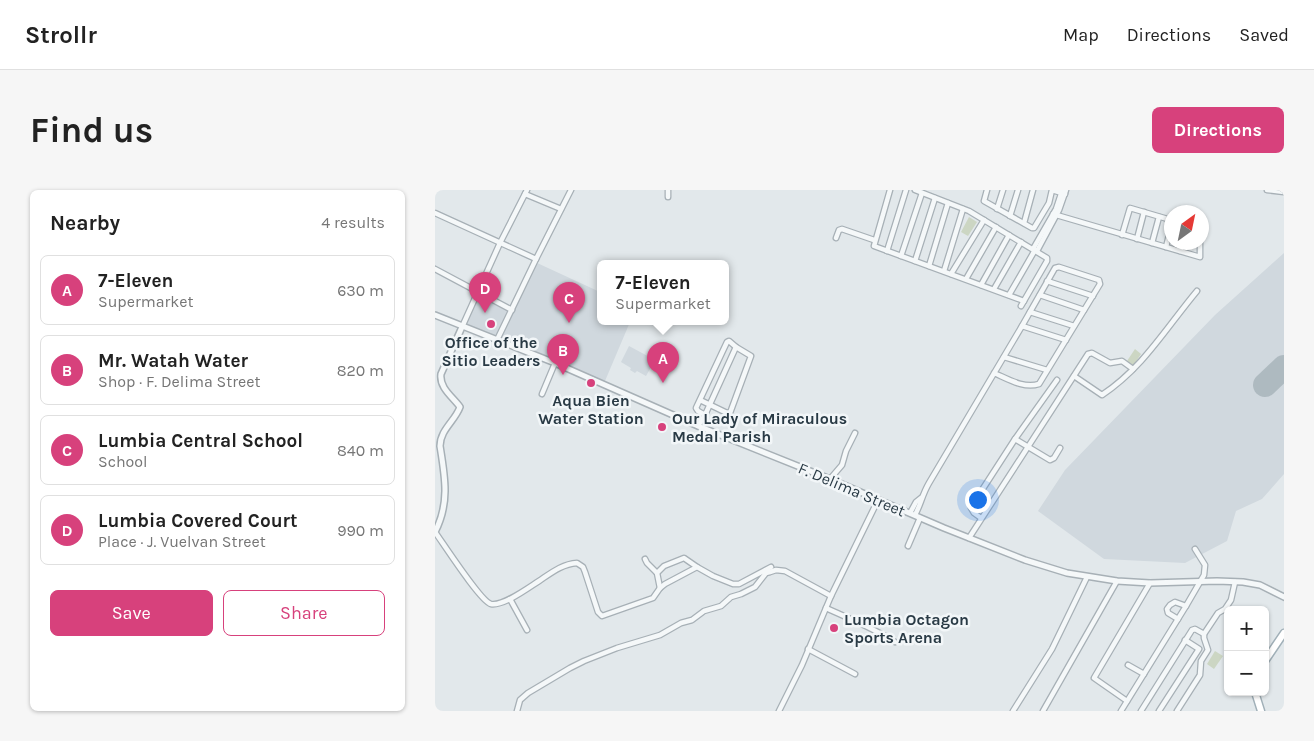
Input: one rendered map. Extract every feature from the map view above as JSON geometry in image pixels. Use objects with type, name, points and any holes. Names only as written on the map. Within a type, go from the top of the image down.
[{"type":"main road","points":[[1269,655],[1284,633]]},
{"type":"main road","points":[[1256,696],[1261,711]]},
{"type":"street","points":[[497,340],[535,259],[571,190]]},
{"type":"street","points":[[668,190],[668,197]]},
{"type":"street","points":[[890,190],[874,240],[874,246],[1024,301]]},
{"type":"street","points":[[887,250],[906,190]]},
{"type":"street","points":[[915,190],[963,209],[1048,259],[1021,306]]},
{"type":"street","points":[[987,190],[984,201],[1032,228],[1034,228],[1049,203],[1052,190],[1064,191],[1055,215],[1009,295]]},
{"type":"street","points":[[997,208],[1003,190]]},
{"type":"street","points":[[1010,216],[1018,190]]},
{"type":"street","points":[[1023,223],[1033,190]]},
{"type":"street","points":[[1267,190],[1284,192]]},
{"type":"street","points":[[561,209],[526,192],[500,243],[441,374],[440,381],[443,387],[460,407],[440,439],[446,490],[441,521],[435,532],[485,600],[491,604],[510,599],[556,570],[573,564],[580,565],[585,572],[598,612],[602,616],[653,598],[660,588],[697,567]]},
{"type":"street","points":[[901,256],[922,193]]},
{"type":"street","points":[[915,261],[935,198]]},
{"type":"street","points":[[929,266],[948,203]]},
{"type":"street","points":[[1122,235],[1129,208],[1164,218]]},
{"type":"street","points":[[944,271],[963,209]]},
{"type":"street","points":[[435,212],[535,259]]},
{"type":"street","points":[[1137,239],[1144,212]]},
{"type":"street","points":[[1055,215],[1164,246]]},
{"type":"street","points":[[1152,243],[1159,217]]},
{"type":"street","points":[[951,274],[984,220]]},
{"type":"street","points":[[966,279],[996,227]]},
{"type":"street","points":[[836,238],[839,230],[842,229],[874,240]]},
{"type":"street","points":[[981,284],[1009,235]]},
{"type":"street","points":[[994,290],[1021,242]]},
{"type":"street","points":[[1176,250],[1200,257],[1200,250]]},
{"type":"street","points":[[908,546],[921,498],[1055,268],[1059,267],[1099,280],[1100,284],[1039,384],[1032,386],[1019,384],[994,373]]},
{"type":"street","points":[[435,269],[512,310]]},
{"type":"street","points":[[1047,282],[1093,296]]},
{"type":"street","points":[[1074,376],[1102,395],[1120,382],[1151,352],[1197,291]]},
{"type":"street","points":[[1040,295],[1084,310]]},
{"type":"street","points":[[1031,312],[1074,326]]},
{"type":"street","name":"F. Delima Street","points":[[435,315],[555,363],[698,426],[1032,563],[1067,574],[1117,581],[1150,583],[1243,582],[1260,586],[1284,597]]},
{"type":"street","points":[[1022,326],[1066,340]]},
{"type":"street","points":[[700,400],[727,413],[730,412],[751,357],[750,355],[727,342],[700,400],[696,410],[705,415]]},
{"type":"street","points":[[698,426],[705,415],[736,347]]},
{"type":"street","points":[[969,538],[1086,356],[1090,353],[1110,363],[1122,361],[1133,369]]},
{"type":"street","points":[[1004,357],[1047,370]]},
{"type":"street","points":[[543,394],[555,363]]},
{"type":"street","points":[[981,518],[971,508],[1015,439],[1057,380]]},
{"type":"street","points":[[830,479],[842,465],[846,451],[855,433]]},
{"type":"street","points":[[1015,439],[1050,460],[1054,458],[1060,448]]},
{"type":"street","points":[[779,711],[802,665],[831,596],[878,500]]},
{"type":"street","points":[[1121,711],[1204,575],[1205,565],[1195,549]]},
{"type":"street","points":[[657,572],[664,566],[683,558],[713,576],[733,584],[739,584],[771,567]]},
{"type":"street","points":[[645,559],[657,572],[660,588]]},
{"type":"street","points":[[517,711],[520,700],[528,693],[570,668],[617,648],[660,634],[681,623],[693,620],[704,611],[721,606],[731,597],[755,587],[766,573],[776,570],[785,571],[831,596]]},
{"type":"street","points":[[1013,711],[1052,649],[1087,577]]},
{"type":"street","points":[[1043,711],[1117,581]]},
{"type":"street","points":[[1177,711],[1200,675],[1201,662],[1208,650],[1204,638],[1205,634],[1218,613],[1226,608],[1232,598],[1235,582]]},
{"type":"street","points":[[1127,701],[1094,678],[1150,583]]},
{"type":"street","points":[[510,599],[527,630]]},
{"type":"street","points":[[1178,619],[1168,613],[1167,609],[1175,602],[1186,606]]},
{"type":"street","points":[[826,608],[879,632],[895,642]]},
{"type":"street","points":[[1141,711],[1191,630],[1198,630],[1205,634]]},
{"type":"street","points":[[1159,711],[1199,648],[1185,640]]},
{"type":"street","points":[[808,649],[855,674]]},
{"type":"street","points":[[1128,665],[1144,674]]},
{"type":"shaded area","points":[[1284,253],[1284,474],[1262,499],[1236,511],[1227,541],[1185,563],[1104,559],[1038,511],[1065,470],[1215,315]]},
{"type":"shaded area","points":[[535,262],[597,291],[597,325],[629,325],[605,381],[501,338]]},
{"type":"shaded area","points":[[479,294],[510,310],[496,338],[465,325]]},
{"type":"shaded area","points":[[629,346],[655,360],[646,376],[637,371],[635,373],[621,362]]},
{"type":"green space","points":[[969,217],[977,222],[968,236],[961,232]]},
{"type":"green space","points":[[1135,349],[1141,354],[1133,366],[1127,361]]},
{"type":"green space","points":[[1215,651],[1223,656],[1214,669],[1207,664]]},
{"type":"runway","points":[[1265,385],[1284,367]]},
{"type":"place","name":"Lumbia Covered Court","points":[[485,313]]},
{"type":"place","name":"Lumbia Central School","points":[[569,323]]},
{"type":"place","name":"Office of the Sitio Leaders","points":[[491,324]]},
{"type":"place","name":"Mr. Watah Water","points":[[563,375]]},
{"type":"place","name":"Aqua Bien Water Station","points":[[591,383]]},
{"type":"place","name":"7-Eleven","points":[[663,383]]},
{"type":"place","name":"Our Lady of Miraculous Medal Parish","points":[[662,427]]},
{"type":"place","name":"Lumbia Octagon Sports Arena","points":[[834,628]]}]
